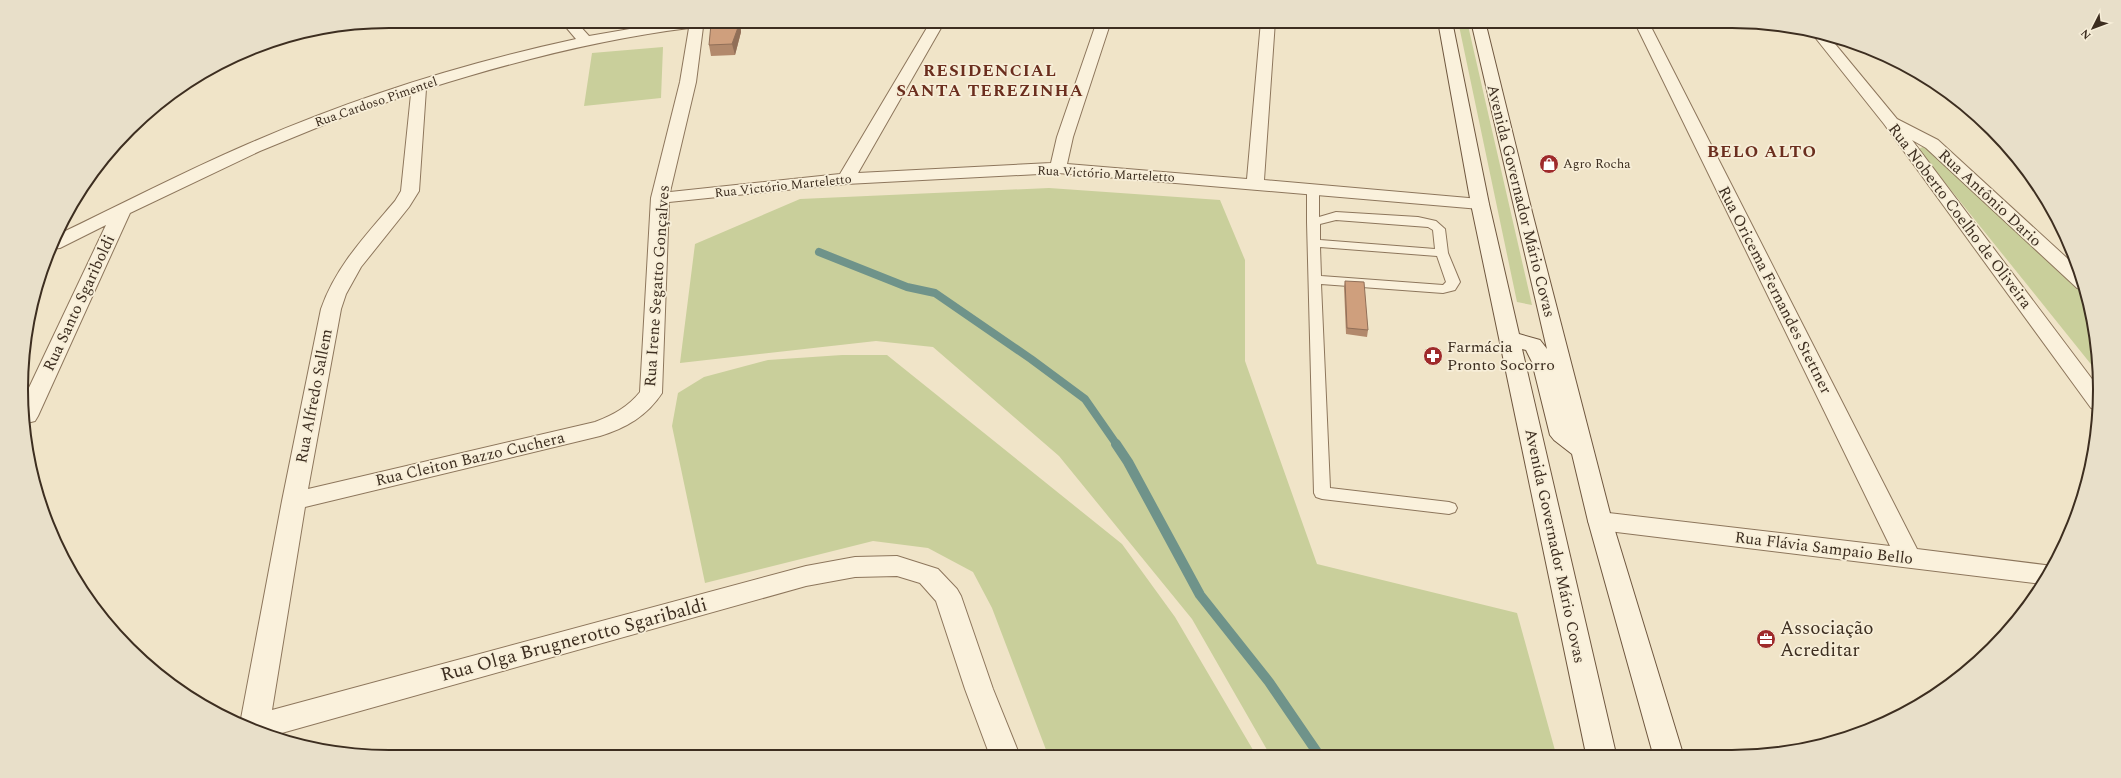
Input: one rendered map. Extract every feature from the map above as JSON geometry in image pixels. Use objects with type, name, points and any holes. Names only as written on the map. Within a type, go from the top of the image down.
[{"type":"street","points":[[574,28],[585,40]]},
{"type":"street","name":"Rua Cardoso Pimentel","points":[[60,241],[254,147],[314,122],[419,86],[585,40],[660,28]]},
{"type":"street","name":"Rua Irene Segatto Gonçalves","points":[[641,407],[651,393],[660,198],[688,82],[696,28]]},
{"type":"street","points":[[846,179],[934,28]]},
{"type":"street","points":[[1058,168],[1065,137],[1102,28]]},
{"type":"street","points":[[1255,184],[1267,28]]},
{"type":"street","name":"Avenida Governador Mário Covas","points":[[1446,28],[1480,204],[1600,750]]},
{"type":"street","name":"Avenida Governador Mário Covas","points":[[1480,28],[1523,212],[1600,521],[1667,750]]},
{"type":"street","name":"Rua Oricema Fernandes Stettner","points":[[1644,28],[1909,559]]},
{"type":"street","name":"Rua Noberto Coelho de Oliveira","points":[[1822,39],[1890,121],[2093,395]]},
{"type":"street","name":"Rua Alfredo Sallem","points":[[255,724],[294,501],[336,292],[344,274],[404,203],[410,191],[419,86]]},
{"type":"street","name":"Rua Antônio Dario","points":[[1890,121],[1932,144],[2075,275]]},
{"type":"street","name":"Rua Victório Marteletto","points":[[660,198],[846,179],[1058,168],[1480,204]]},
{"type":"street","name":"Rua Santo Sgariboldi","points":[[29,412],[122,211]]},
{"type":"street","name":"Avenida Governador Mário Covas","points":[[1510,338],[1533,346],[1536,349],[1543,362],[1562,435],[1582,451]]},
{"type":"street","name":"Rua Cleiton Bazzo Cuchera","points":[[294,501],[600,428],[624,419],[641,407]]},
{"type":"street","name":"Rua Flávia Sampaio Bello","points":[[1600,521],[2042,574]]},
{"type":"street","name":"Rua Olga Brugnerotto Sgaribaldi","points":[[262,727],[806,576],[855,567],[897,566],[929,576],[948,596],[979,689],[1003,750]]},
{"type":"lane","points":[[1314,189],[1314,280],[1322,493],[1449,508]]},
{"type":"lane","points":[[1314,222],[1336,216],[1418,221],[1432,224],[1439,229],[1442,253],[1453,282],[1450,287],[1443,289],[1314,280]]},
{"type":"lane","points":[[1314,243],[1442,253]]},
{"type":"green space","points":[[1459,28],[1469,28],[1532,305],[1517,302]]},
{"type":"green space","points":[[663,47],[661,98],[584,106],[592,53]]},
{"type":"green space","points":[[1923,147],[1934,150],[2079,289],[2090,342],[2092,366],[1918,149]]},
{"type":"green space","points":[[1049,188],[1220,200],[1245,260],[1245,361],[1317,564],[1517,613],[1555,750],[1267,750],[1192,619],[1059,456],[933,347],[876,341],[680,363],[695,244],[800,199]]},
{"type":"green space","points":[[842,355],[887,355],[1122,544],[1175,617],[1253,750],[1046,750],[992,608],[973,572],[928,548],[873,541],[705,583],[672,426],[678,393],[704,377],[768,360]]},
{"type":"building","points":[[711,28],[738,28],[732,44],[709,45]]},
{"type":"building","points":[[1345,281],[1364,282],[1368,330],[1347,328]]},
{"type":"waterway","points":[[819,252],[907,287],[935,293],[1031,359],[1085,399],[1117,445]]},
{"type":"waterway","points":[[1116,444],[1128,462],[1200,595],[1269,682],[1316,750]]},
{"type":"place","name":"Agro Rocha","points":[[1549,164]]},
{"type":"place","name":"Farmácia Pronto Socorro","points":[[1433,356]]},
{"type":"place","name":"Associação Acreditar","points":[[1766,639]]},
{"type":"district","name":"RESIDENCIAL SANTA TEREZINHA","points":[[990,81]]},
{"type":"district","name":"BELO ALTO","points":[[1762,152]]}]
